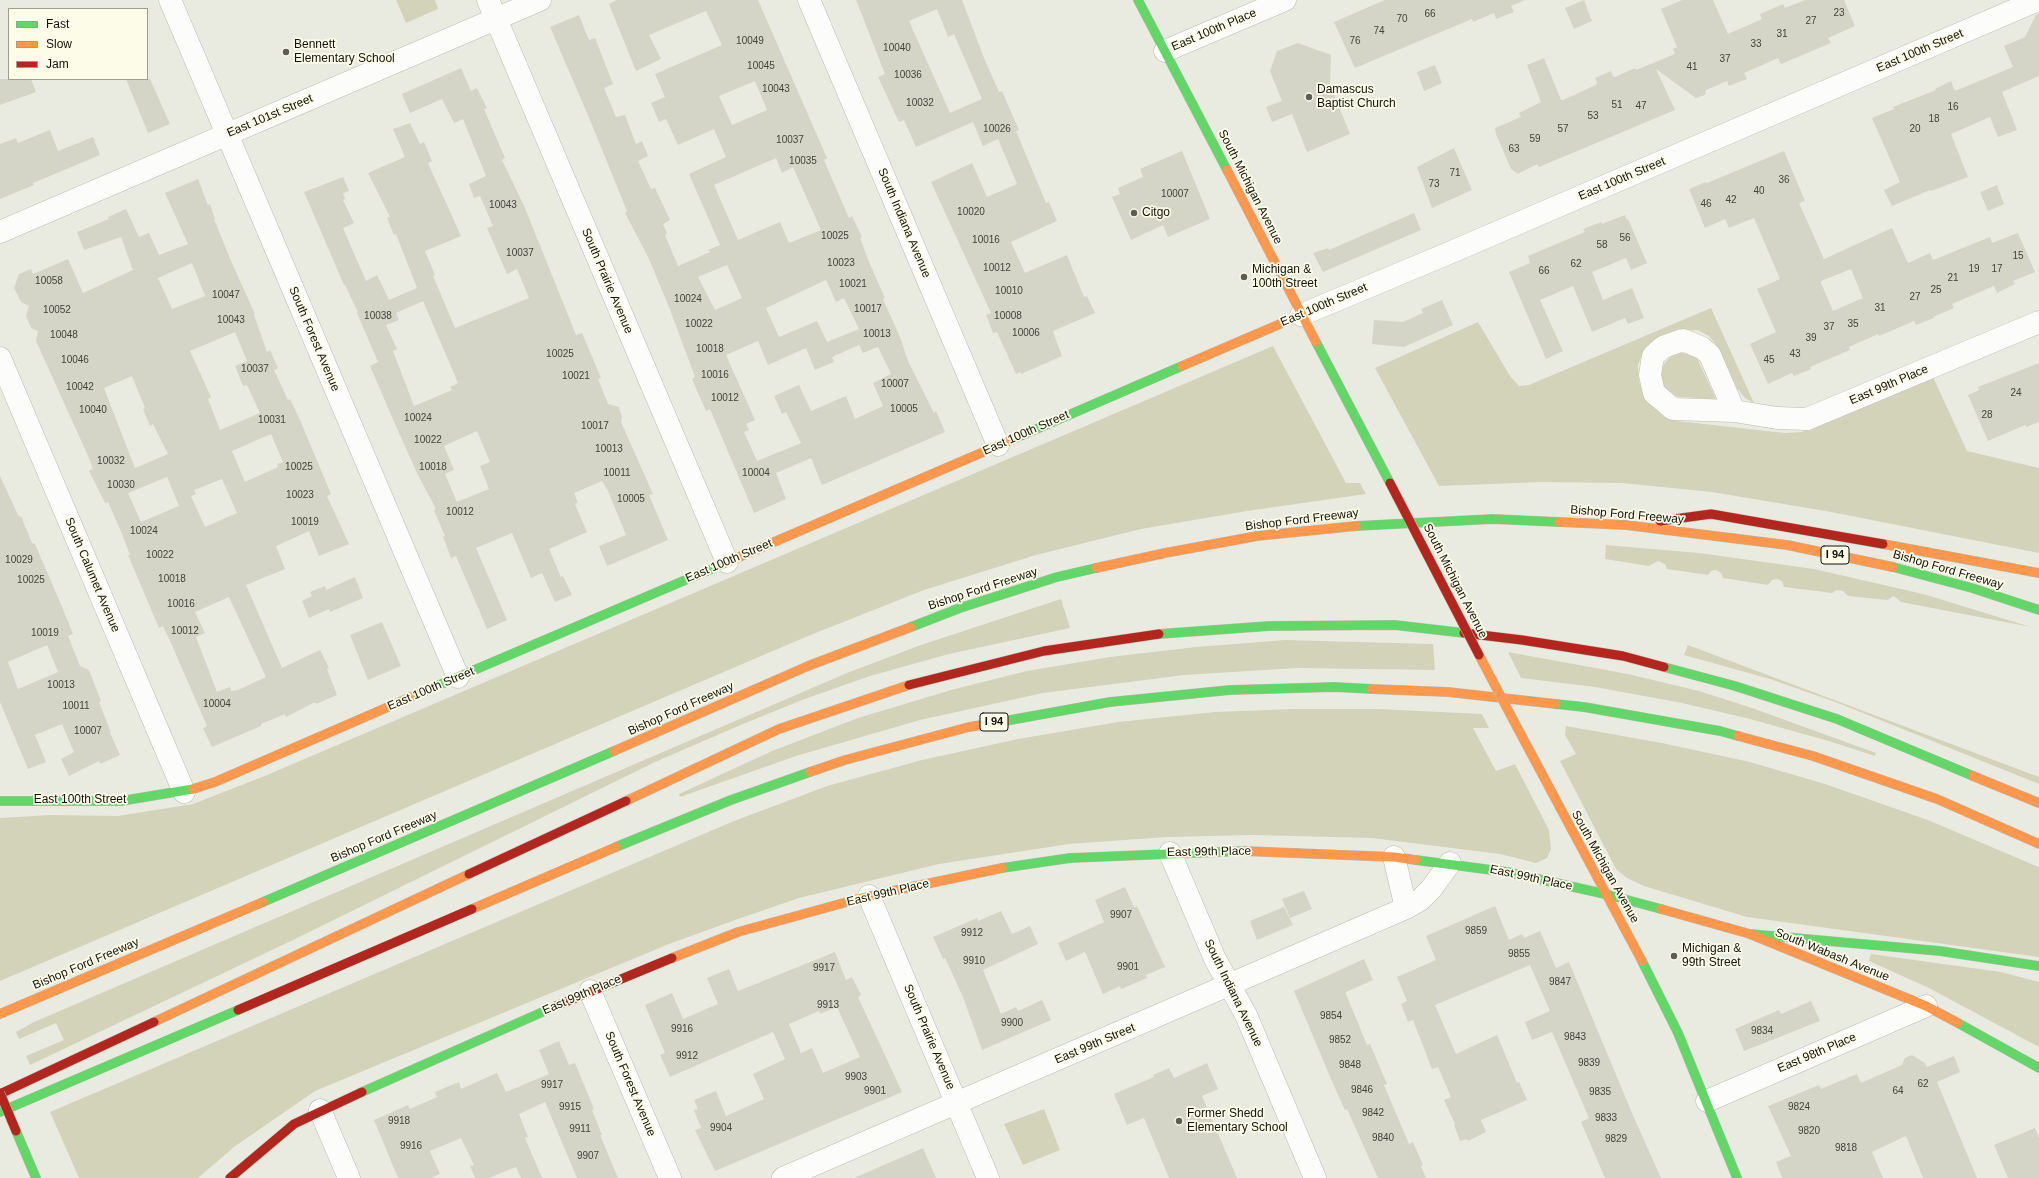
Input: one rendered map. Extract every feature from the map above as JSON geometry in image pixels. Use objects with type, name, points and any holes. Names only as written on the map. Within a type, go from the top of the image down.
[{"type":"main road","name":"South Michigan Avenue","points":[[1138,0],[1604,894],[1649,973],[1678,1033],[1707,1101],[1737,1178]]},
{"type":"main road","name":"East 100th Street","points":[[0,801],[121,801],[184,792],[215,782],[1301,315]]},
{"type":"main road","points":[[1626,525],[1711,514],[1832,534],[2039,573]]},
{"type":"main road","name":"Bishop Ford Freeway","points":[[0,1014],[467,815],[808,666],[960,608],[1058,577],[1165,553],[1250,538],[1364,525],[1493,519],[1626,525],[1809,549],[1877,563],[1972,588],[2039,610]]},
{"type":"main road","points":[[36,1178],[0,1094],[779,729],[918,682],[1044,651],[1154,634],[1269,626],[1395,625],[1522,640],[1623,656],[1735,686],[1837,719],[2039,803]]},
{"type":"main road","name":"I 94","points":[[0,1112],[622,845],[731,800],[845,760],[969,727],[1110,702],[1230,690],[1335,687],[1448,692],[1584,707],[1720,731],[1813,756],[1937,799],[2039,844]]},
{"type":"main road","name":"East 99th Place","points":[[230,1178],[294,1124],[320,1110],[590,991],[738,932],[869,896],[983,871],[1070,858],[1242,851],[1394,857],[1507,872],[1604,894]]},
{"type":"main road","name":"South Wabash Avenue","points":[[1604,894],[1750,934],[1926,1006],[2039,1068]]},
{"type":"main road","points":[[1750,934],[1940,951],[2039,966]]},
{"type":"street","name":"South Forest Avenue","points":[[170,0],[226,135],[458,677]]},
{"type":"street","name":"East 101st Street","points":[[0,232],[226,135],[492,9],[540,0]]},
{"type":"street","name":"South Indiana Avenue","points":[[809,0],[998,445]]},
{"type":"street","name":"East 100th Place","points":[[1165,51],[1285,0]]},
{"type":"street","name":"East 100th Street","points":[[1301,315],[2038,0]]},
{"type":"street","name":"South Prairie Avenue","points":[[492,9],[727,562]]},
{"type":"street","name":"East 99th Place","points":[[1734,411],[1777,418],[1807,419],[2039,322]]},
{"type":"street","name":"South Calumet Avenue","points":[[0,358],[184,792]]},
{"type":"street","name":"South Indiana Avenue","points":[[1170,853],[1215,960],[1246,1015],[1315,1178]]},
{"type":"street","points":[[1394,857],[1406,908]]},
{"type":"street","name":"East 99th Street","points":[[783,1178],[1406,908],[1420,900],[1431,889],[1450,864]]},
{"type":"street","name":"South Prairie Avenue","points":[[869,896],[988,1178]]},
{"type":"street","name":"South Forest Avenue","points":[[590,991],[670,1178]]},
{"type":"street","name":"East 98th Place","points":[[1707,1101],[1926,1006]]},
{"type":"street","points":[[320,1110],[350,1178]]},
{"type":"green space","points":[[396,0],[435,0],[438,9],[406,23]]},
{"type":"green space","points":[[1711,308],[1754,403],[1745,398],[1737,388],[1718,347],[1709,336],[1698,330],[1676,331],[1656,339],[1643,352],[1638,365],[1639,382],[1647,397],[1662,415],[1677,421],[1785,433],[1801,432],[1933,377],[1967,451],[2039,468],[2039,553],[1831,512],[1712,492],[1622,483],[1541,482],[1439,486],[1375,368],[1478,322],[1510,376],[1519,386],[1529,385]]},
{"type":"green space","points":[[1273,346],[1346,483],[1360,483],[1366,494],[1247,511],[1141,529],[1036,555],[924,590],[808,636],[0,981],[0,818],[50,815],[118,816],[193,804],[267,775]]},
{"type":"green space","points":[[1681,353],[1690,354],[1697,358],[1716,399],[1679,397],[1670,394],[1663,385],[1660,374],[1664,364],[1671,356]]},
{"type":"green space","points":[[1606,545],[1699,553],[1814,569],[1923,594],[2031,627],[1901,602],[1894,596],[1887,600],[1848,596],[1843,591],[1837,590],[1832,593],[1784,587],[1782,581],[1777,579],[1772,580],[1768,585],[1723,578],[1721,573],[1716,570],[1711,571],[1708,575],[1667,569],[1665,564],[1658,561],[1649,566],[1605,559]]},
{"type":"green space","points":[[1061,599],[1070,628],[949,654],[870,676],[802,700],[743,724],[655,762],[293,940],[30,1065],[26,1056],[64,1040],[56,1023],[19,1039],[16,1032],[34,1022],[847,673],[918,646]]},
{"type":"green space","points":[[1285,640],[1433,644],[1435,670],[1297,668],[1184,675],[1043,693],[920,720],[796,756],[680,797],[679,794],[772,751],[858,718],[951,690],[1027,671],[1110,657],[1196,647]]},
{"type":"green space","points":[[1688,645],[2039,777],[2039,784],[1838,703],[1770,679],[1684,655]]},
{"type":"green space","points":[[1508,652],[1628,674],[1699,691],[1752,708],[1876,753],[1875,756],[1832,742],[1750,719],[1682,703],[1595,687],[1521,678]]},
{"type":"green space","points":[[1294,709],[1378,709],[1482,714],[1489,728],[1473,728],[1496,771],[1515,764],[1549,830],[1551,849],[1547,858],[1536,863],[1500,854],[1372,838],[1252,835],[1167,837],[1069,844],[939,864],[799,898],[669,944],[315,1091],[234,1147],[198,1178],[79,1178],[50,1112],[734,821],[827,786],[922,760],[1018,739],[1118,722],[1215,712]]},
{"type":"green space","points":[[1566,726],[1662,743],[1750,762],[1825,784],[1928,820],[2039,867],[2039,957],[1747,917],[1644,886],[1627,878],[1616,869],[1560,761],[1576,754],[1565,735]]},
{"type":"green space","points":[[1871,954],[2001,972],[2039,982],[2039,1047],[1929,988],[1869,961]]},
{"type":"green space","points":[[1044,1109],[1060,1150],[1023,1165],[1004,1124]]},
{"type":"building","points":[[617,0],[758,0],[827,158],[824,160],[849,218],[852,216],[862,237],[860,238],[885,298],[883,299],[900,337],[908,361],[934,413],[936,411],[945,432],[822,485],[811,458],[776,473],[786,499],[754,513],[710,409],[706,411],[692,379],[695,377],[669,307],[649,259],[625,213],[627,211],[550,27],[579,15],[589,40],[595,38],[613,84],[604,88],[616,117],[625,115],[636,144],[642,141],[648,156],[638,161],[651,189],[655,188],[670,220],[663,224],[667,233],[665,235],[678,266],[710,252],[708,250],[720,245],[689,174],[726,157],[714,129],[678,145],[666,119],[659,122],[651,103],[665,97],[655,74],[722,45],[706,11],[649,35],[661,59],[636,71],[609,4]],"holes":[[[755,81],[767,110],[732,125],[719,96]],[[776,158],[782,173],[793,167],[821,230],[789,243],[780,222],[738,240],[714,185]],[[727,265],[742,298],[715,310],[698,277]],[[826,280],[836,302],[844,298],[859,329],[827,342],[817,321],[779,337],[766,308]],[[758,341],[768,365],[806,348],[815,370],[834,362],[832,357],[859,345],[863,353],[878,347],[891,374],[873,383],[883,406],[855,419],[846,396],[811,411],[799,385],[774,396],[782,414],[786,412],[801,443],[757,461],[744,432],[749,430],[746,424],[755,420],[726,355]]]},
{"type":"building","points":[[856,0],[962,0],[984,58],[999,92],[1002,91],[1019,130],[1016,131],[1046,203],[1049,202],[1057,221],[1011,242],[1025,273],[1067,255],[1084,297],[1087,296],[1095,313],[1053,331],[1062,356],[1021,374],[1021,372],[1016,374],[997,332],[993,333],[986,315],[991,313],[931,182],[972,163],[987,197],[1017,184],[998,139],[983,146],[973,122],[916,147],[904,120],[899,122],[878,77],[885,74]],"holes":[[[937,9],[948,37],[954,34],[982,99],[950,113],[909,21]]]},
{"type":"building","points":[[1385,0],[1525,0],[1511,6],[1514,12],[1496,19],[1494,13],[1473,22],[1472,19],[1355,68],[1334,22]]},
{"type":"building","points":[[1584,0],[1592,21],[1574,29],[1565,8]]},
{"type":"building","points":[[1682,0],[1713,0],[1728,34],[1762,19],[1760,14],[1783,4],[1785,8],[1805,0],[1844,0],[1855,26],[1828,38],[1831,43],[1781,64],[1778,58],[1744,73],[1747,79],[1729,86],[1727,81],[1706,90],[1705,95],[1696,98],[1656,69],[1675,110],[1539,167],[1537,164],[1518,174],[1511,169],[1496,134],[1495,128],[1521,117],[1519,113],[1541,102],[1527,65],[1544,58],[1561,100],[1563,100],[1596,85],[1597,82],[1595,78],[1611,71],[1615,77],[1635,68],[1636,70],[1675,54],[1673,49],[1677,47],[1661,9]]},
{"type":"building","points":[[2039,13],[2039,76],[2002,92],[2017,130],[1998,137],[1990,117],[1951,134],[1968,177],[1931,191],[1930,190],[1892,206],[1884,190],[1900,182],[1872,118],[1894,109],[1893,107],[1936,90],[1935,89],[1951,81],[1955,91],[2013,67],[2004,46],[2025,37],[2036,15]]},
{"type":"building","name":"Damascus Baptist Church","points":[[1298,43],[1331,55],[1330,84],[1350,134],[1307,152],[1292,114],[1272,122],[1266,107],[1282,101],[1270,71],[1277,51]]},
{"type":"building","points":[[1435,65],[1442,83],[1424,91],[1417,72]]},
{"type":"building","points":[[461,68],[471,91],[477,88],[487,108],[484,109],[505,158],[502,160],[525,208],[576,335],[582,333],[601,378],[598,379],[608,404],[619,407],[622,417],[621,422],[653,494],[649,495],[668,540],[607,566],[599,546],[626,535],[608,491],[602,481],[574,493],[578,503],[575,504],[587,532],[549,549],[561,577],[563,576],[572,595],[555,602],[542,573],[531,578],[512,533],[476,548],[507,620],[487,629],[456,556],[451,558],[443,537],[445,536],[434,510],[436,509],[417,473],[370,366],[378,362],[357,313],[358,312],[344,285],[304,192],[343,177],[349,191],[343,193],[345,199],[343,200],[354,223],[343,228],[366,281],[377,275],[389,300],[417,288],[396,234],[394,235],[387,218],[390,217],[368,173],[405,157],[393,129],[410,123],[420,144],[424,142],[432,161],[428,163],[461,236],[425,251],[435,275],[433,276],[455,328],[529,298],[517,269],[507,274],[487,228],[493,226],[480,196],[474,198],[469,184],[486,176],[463,119],[454,123],[442,99],[410,113],[402,94]],"holes":[[[423,301],[458,383],[450,387],[452,390],[414,406],[393,351],[397,349],[386,325],[399,320],[396,313]],[[477,431],[490,462],[480,466],[489,489],[457,502],[445,474],[454,470],[444,446]]]},
{"type":"building","points":[[0,79],[31,80],[36,92],[0,105]]},
{"type":"building","points":[[150,79],[170,124],[148,133],[126,80]]},
{"type":"building","points":[[50,130],[58,151],[93,137],[100,155],[33,183],[34,185],[0,199],[0,144],[16,138],[18,143]]},
{"type":"building","points":[[1454,148],[1472,190],[1432,208],[1417,167]]},
{"type":"building","name":"Citgo","points":[[1182,151],[1210,219],[1168,237],[1163,225],[1131,240],[1112,197],[1120,194],[1118,188],[1143,177],[1140,169]]},
{"type":"building","points":[[1784,151],[1805,201],[1799,203],[1824,259],[1892,228],[1908,263],[1930,253],[1933,260],[1990,237],[1992,243],[2018,233],[2035,272],[2013,281],[2015,284],[1997,293],[1994,286],[1952,304],[1954,308],[1933,317],[1934,318],[1916,325],[1914,321],[1879,336],[1878,334],[1849,347],[1850,350],[1810,367],[1811,369],[1794,376],[1792,373],[1768,384],[1750,344],[1776,332],[1757,289],[1780,279],[1754,218],[1729,228],[1725,219],[1705,228],[1689,189],[1706,182],[1707,183]],"holes":[[[1851,269],[1863,298],[1833,311],[1821,281]]]},
{"type":"building","points":[[198,179],[208,205],[210,204],[214,219],[231,261],[255,314],[254,315],[267,352],[270,350],[278,368],[274,370],[288,400],[290,399],[300,420],[331,494],[327,496],[349,544],[319,556],[309,531],[276,546],[285,569],[246,585],[282,668],[320,650],[329,668],[327,669],[337,695],[316,704],[315,702],[286,717],[285,714],[212,747],[203,728],[207,726],[171,643],[163,626],[159,628],[128,555],[130,555],[108,502],[105,503],[89,471],[93,469],[89,458],[36,341],[38,331],[31,328],[26,316],[29,306],[21,302],[14,288],[19,274],[31,269],[33,274],[68,259],[83,293],[133,270],[121,237],[84,250],[77,232],[109,219],[108,217],[126,209],[139,237],[149,233],[159,255],[188,244],[165,193]],"holes":[[[192,263],[205,296],[172,309],[158,278]],[[235,332],[247,361],[235,366],[243,386],[247,385],[260,413],[220,430],[208,399],[211,397],[190,351]],[[132,376],[145,408],[143,409],[150,426],[153,424],[168,454],[135,468],[104,388]],[[271,434],[283,462],[277,464],[278,467],[245,482],[232,451]],[[167,477],[179,506],[141,522],[128,493]],[[222,479],[237,513],[205,527],[191,496],[196,494],[194,490]],[[229,597],[266,677],[238,690],[231,691],[230,687],[217,692],[196,637],[205,633],[195,612]]]},
{"type":"building","points":[[1997,185],[2004,204],[1988,211],[1980,192]]},
{"type":"building","points":[[1414,213],[1421,230],[1323,272],[1313,253],[1328,248],[1329,250]]},
{"type":"building","points":[[1625,215],[1647,263],[1631,270],[1626,258],[1592,272],[1603,300],[1632,288],[1644,318],[1628,324],[1625,318],[1592,332],[1573,286],[1540,300],[1563,351],[1546,359],[1509,272],[1530,263],[1528,256],[1585,232],[1583,229],[1601,222],[1602,224]]},
{"type":"building","points":[[1442,300],[1453,325],[1404,347],[1372,344],[1374,320],[1403,322],[1423,313],[1421,309]]},
{"type":"building","points":[[2039,363],[2039,422],[2026,427],[2025,425],[1988,441],[1968,395],[1979,390],[1978,387]]},
{"type":"building","points":[[0,476],[19,517],[21,516],[32,543],[35,544],[63,609],[73,634],[68,636],[80,666],[89,670],[101,701],[99,702],[110,733],[120,755],[100,764],[99,761],[69,776],[61,759],[74,752],[62,724],[35,735],[46,762],[28,769],[0,702]],"holes":[[[47,645],[58,672],[18,689],[8,662]]]},
{"type":"building","points":[[355,577],[363,598],[330,612],[329,609],[309,618],[302,601],[312,596],[310,592],[325,586],[326,590]]},
{"type":"building","points":[[382,622],[401,666],[368,680],[350,635]]},
{"type":"building","points":[[1125,887],[1134,907],[1137,906],[1165,967],[1146,975],[1147,978],[1121,989],[1120,986],[1103,994],[1085,952],[1066,961],[1058,943],[1104,922],[1095,900]]},
{"type":"building","points":[[1304,891],[1312,909],[1290,918],[1282,899]]},
{"type":"building","points":[[1495,906],[1509,940],[1522,934],[1524,938],[1540,931],[1556,968],[1569,962],[1632,1113],[1661,1178],[1605,1178],[1581,1122],[1589,1118],[1552,1032],[1532,1040],[1525,1022],[1550,1011],[1530,965],[1435,1005],[1456,1054],[1497,1035],[1517,1083],[1519,1082],[1527,1100],[1481,1120],[1486,1132],[1468,1141],[1467,1139],[1460,1141],[1454,1125],[1455,1124],[1444,1100],[1451,1097],[1438,1067],[1432,1069],[1413,1020],[1408,1022],[1401,1004],[1407,1001],[1397,977],[1436,960],[1426,936]]},
{"type":"building","points":[[1284,907],[1293,925],[1257,940],[1250,921]]},
{"type":"building","points":[[1001,911],[1012,934],[1030,926],[1038,944],[983,970],[1001,1014],[1016,1007],[1018,1011],[1042,1000],[1051,1020],[982,1050],[963,997],[945,958],[943,959],[933,937],[977,918],[978,921]]},
{"type":"building","points":[[835,952],[846,980],[852,977],[861,995],[858,997],[902,1092],[715,1171],[695,1130],[701,1128],[694,1110],[698,1109],[694,1100],[716,1091],[726,1116],[764,1099],[753,1074],[785,1059],[773,1032],[670,1077],[660,1055],[665,1053],[645,1005],[672,993],[683,1019],[718,1004],[707,978],[729,969],[738,991]],"holes":[[[837,1007],[860,1057],[823,1073],[812,1048],[801,1053],[789,1024],[819,1011],[820,1014]]]},
{"type":"building","points":[[1364,959],[1373,980],[1346,992],[1346,994],[1367,1045],[1370,1044],[1387,1084],[1384,1085],[1409,1144],[1413,1142],[1423,1165],[1421,1166],[1426,1178],[1378,1178],[1347,1109],[1345,1110],[1334,1086],[1294,991]]},
{"type":"building","points":[[1811,1001],[1820,1021],[1744,1051],[1735,1029],[1779,1010],[1781,1014]]},
{"type":"building","points":[[559,1041],[569,1065],[575,1063],[594,1109],[592,1110],[602,1135],[600,1135],[618,1178],[577,1178],[545,1102],[519,1114],[528,1137],[525,1138],[542,1178],[521,1178],[516,1167],[489,1178],[475,1178],[470,1166],[474,1165],[461,1138],[430,1151],[440,1174],[431,1178],[398,1178],[374,1120],[408,1105],[410,1109],[437,1097],[435,1092],[459,1082],[461,1089],[497,1073],[506,1092],[549,1074],[539,1050]]},
{"type":"building","points":[[1912,1055],[1925,1063],[1927,1067],[1954,1056],[1960,1072],[1937,1082],[1977,1178],[1923,1178],[1906,1136],[1872,1152],[1883,1178],[1782,1178],[1776,1162],[1791,1156],[1768,1106],[1819,1085],[1821,1089],[1857,1074],[1861,1083],[1902,1065],[1905,1058]]},
{"type":"building","name":"Former Shedd Elementary School","points":[[1207,1063],[1218,1089],[1202,1096],[1237,1178],[1169,1178],[1144,1118],[1127,1125],[1114,1094],[1154,1077],[1153,1075],[1169,1068],[1174,1078]]},
{"type":"building","points":[[2035,1128],[2039,1138],[2039,1178],[2008,1178],[1994,1145]]},
{"type":"building","points":[[923,1148],[936,1178],[854,1178]]},
{"type":"traffic: fast","points":[[1138,0],[1227,170]]},
{"type":"traffic: fast","points":[[1316,342],[1390,483]]},
{"type":"traffic: fast","points":[[1011,440],[1182,366]]},
{"type":"traffic: fast","points":[[1356,526],[1493,519],[1559,522]]},
{"type":"traffic: fast","points":[[425,691],[723,564]]},
{"type":"traffic: fast","points":[[1893,567],[1972,588],[2039,610]]},
{"type":"traffic: fast","points":[[911,627],[960,608],[1057,577],[1096,568]]},
{"type":"traffic: fast","points":[[1159,634],[1269,626],[1395,625],[1464,633]]},
{"type":"traffic: fast","points":[[1664,667],[1735,686],[1837,719],[1973,776]]},
{"type":"traffic: fast","points":[[1005,721],[1110,702],[1230,690],[1335,687],[1372,689]]},
{"type":"traffic: fast","points":[[1556,704],[1584,707],[1720,731],[1738,736]]},
{"type":"traffic: fast","points":[[263,902],[614,751]]},
{"type":"traffic: fast","points":[[616,847],[731,800],[810,772]]},
{"type":"traffic: fast","points":[[0,801],[121,801],[193,789]]},
{"type":"traffic: fast","points":[[1002,868],[1070,858],[1243,851]]},
{"type":"traffic: fast","points":[[1416,860],[1507,872],[1605,894],[1661,909]]},
{"type":"traffic: fast","points":[[1750,934],[1940,951],[2039,966]]},
{"type":"traffic: fast","points":[[1642,961],[1678,1033],[1737,1178]]},
{"type":"traffic: fast","points":[[362,1092],[556,1006]]},
{"type":"traffic: fast","points":[[0,1112],[238,1010]]},
{"type":"traffic: fast","points":[[1958,1023],[2039,1068]]},
{"type":"traffic: fast","points":[[16,1131],[36,1178]]},
{"type":"traffic: slow","points":[[1227,170],[1316,342]]},
{"type":"traffic: slow","points":[[1182,366],[1301,315]]},
{"type":"traffic: slow","points":[[723,564],[1011,440]]},
{"type":"traffic: slow","points":[[1559,522],[1626,525],[1787,545],[1893,567]]},
{"type":"traffic: slow","points":[[1096,568],[1165,553],[1257,536],[1356,526]]},
{"type":"traffic: slow","points":[[1883,544],[2039,573]]},
{"type":"traffic: slow","points":[[614,751],[808,666],[911,627]]},
{"type":"traffic: slow","points":[[1479,655],[1518,729]]},
{"type":"traffic: slow","points":[[626,801],[779,729],[909,685]]},
{"type":"traffic: slow","points":[[1372,689],[1448,692],[1556,704]]},
{"type":"traffic: slow","points":[[193,789],[215,782],[425,691]]},
{"type":"traffic: slow","points":[[810,772],[845,760],[969,727],[1005,721]]},
{"type":"traffic: slow","points":[[1518,729],[1642,961]]},
{"type":"traffic: slow","points":[[1738,736],[1813,756],[1937,799],[2039,844]]},
{"type":"traffic: slow","points":[[1973,776],[2039,803]]},
{"type":"traffic: slow","points":[[472,909],[616,847]]},
{"type":"traffic: slow","points":[[1243,851],[1394,857],[1416,860]]},
{"type":"traffic: slow","points":[[672,958],[738,932],[869,896],[1002,868]]},
{"type":"traffic: slow","points":[[154,1022],[469,874]]},
{"type":"traffic: slow","points":[[0,1014],[263,902]]},
{"type":"traffic: slow","points":[[1661,909],[1750,934],[1926,1006],[1958,1023]]},
{"type":"traffic: jam","points":[[1390,483],[1479,655]]},
{"type":"traffic: jam","points":[[1660,521],[1711,514],[1883,544]]},
{"type":"traffic: jam","points":[[1464,633],[1522,640],[1623,656],[1664,667]]},
{"type":"traffic: jam","points":[[909,685],[1044,651],[1159,634]]},
{"type":"traffic: jam","points":[[469,874],[626,801]]},
{"type":"traffic: jam","points":[[238,1010],[472,909]]},
{"type":"traffic: jam","points":[[556,1006],[672,958]]},
{"type":"traffic: jam","points":[[0,1094],[154,1022]]},
{"type":"traffic: jam","points":[[230,1178],[294,1124],[362,1092]]},
{"type":"traffic: jam","points":[[0,1093],[16,1131]]},
{"type":"place","name":"Bennett Elementary School","points":[[286,52]]},
{"type":"place","name":"Damascus Baptist Church","points":[[1309,97]]},
{"type":"place","name":"Citgo","points":[[1134,213]]},
{"type":"place","name":"Michigan & 100th Street","points":[[1244,277]]},
{"type":"place","name":"Michigan & 99th Street","points":[[1674,956]]},
{"type":"place","name":"Former Shedd Elementary School","points":[[1179,1121]]}]
